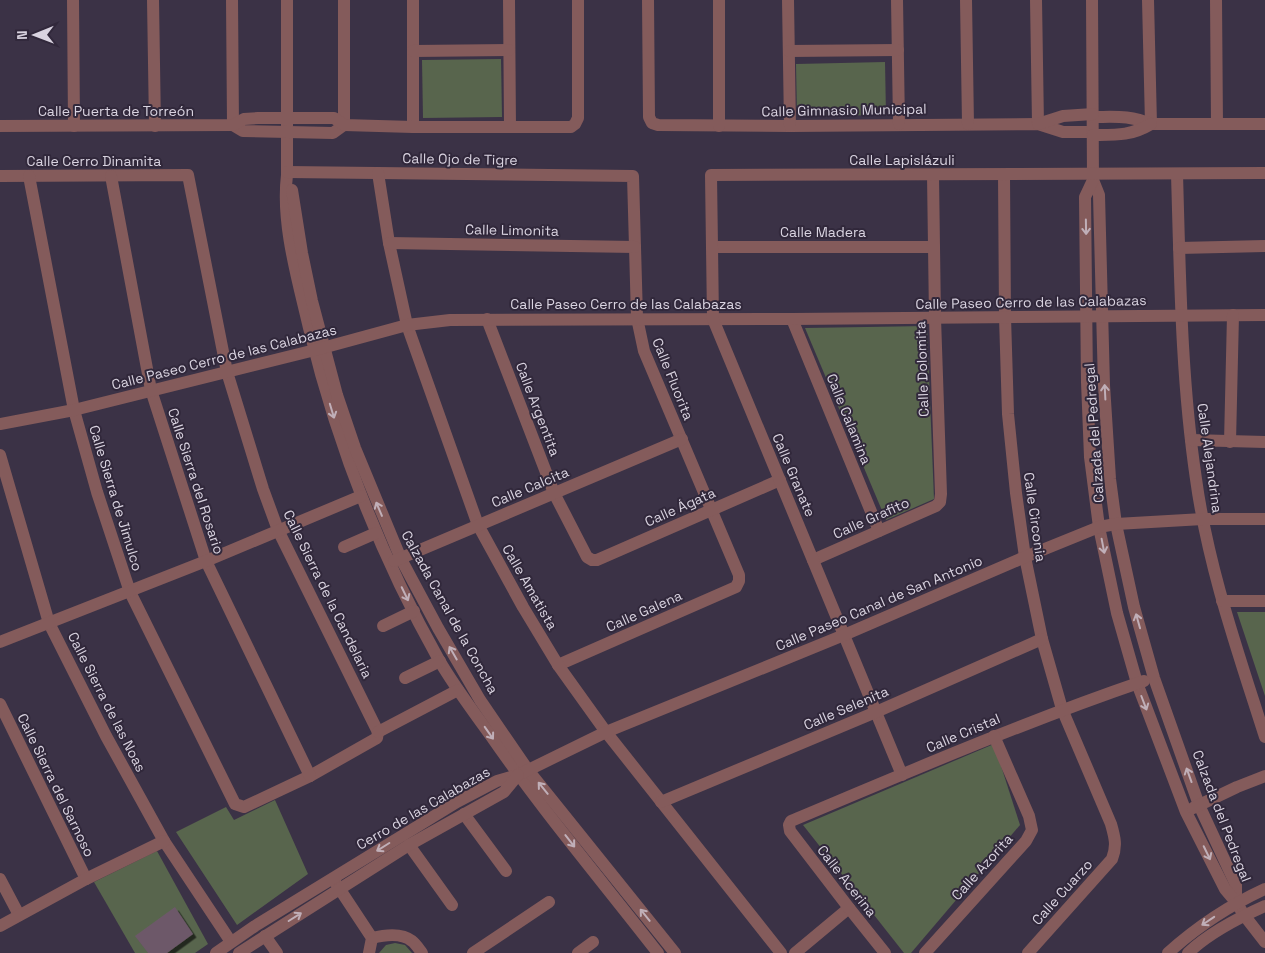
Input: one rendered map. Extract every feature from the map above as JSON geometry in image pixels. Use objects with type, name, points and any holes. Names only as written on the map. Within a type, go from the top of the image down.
[{"type":"street","points":[[73,0],[74,126]]},
{"type":"street","points":[[153,0],[155,126]]},
{"type":"street","points":[[232,0],[233,125]]},
{"type":"street","name":"Calzada Canal de la Concha","points":[[287,0],[287,174],[285,201],[288,226],[336,424],[361,496],[376,533],[438,628],[523,772],[658,953]]},
{"type":"street","points":[[344,0],[344,125]]},
{"type":"street","points":[[413,0],[413,128]]},
{"type":"street","points":[[509,0],[510,127]]},
{"type":"street","name":"Calle Puerta de Torreón","points":[[0,126],[233,125],[244,119],[334,118],[344,125],[413,128],[565,128],[575,124],[578,118],[578,0]]},
{"type":"street","name":"Calle Gimnasio Municipal","points":[[648,0],[648,117],[652,123],[658,126],[1038,124],[1063,116],[1126,116],[1151,124]]},
{"type":"street","points":[[719,0],[719,126]]},
{"type":"street","points":[[788,0],[790,126]]},
{"type":"street","points":[[898,0],[899,124]]},
{"type":"street","points":[[966,0],[968,124]]},
{"type":"street","points":[[1036,0],[1038,124]]},
{"type":"street","name":"Calzada del Pedregal","points":[[1092,0],[1093,177],[1099,195],[1102,316],[1110,479],[1116,524],[1134,607],[1154,678],[1199,805],[1236,885],[1236,902]]},
{"type":"street","points":[[1148,0],[1151,124],[1265,124]]},
{"type":"street","points":[[1216,0],[1217,124]]},
{"type":"street","points":[[413,51],[509,50]]},
{"type":"street","points":[[789,51],[898,50]]},
{"type":"street","name":"Calle Gimnasio Municipal","points":[[1038,124],[1063,132],[1126,134],[1139,131],[1151,124]]},
{"type":"street","name":"Calle Puerta de Torreón","points":[[233,125],[243,131],[333,133],[344,125]]},
{"type":"street","name":"Calle Ojo de Tigre","points":[[287,174],[378,173],[634,176]]},
{"type":"street","name":"Calle Amatista","points":[[378,173],[389,243],[407,325],[478,526],[523,607],[558,664],[606,732],[781,953]]},
{"type":"street","name":"Calle Lapislázuli","points":[[711,175],[1004,174],[1093,177],[1265,173]]},
{"type":"street","name":"Calle Circonia","points":[[1004,174],[1004,317],[1008,414],[1025,557],[1042,639],[1062,709],[1111,824],[1116,841],[1116,849]]},
{"type":"street","name":"Calle Alejandrina","points":[[1177,174],[1180,315],[1196,480],[1222,601],[1265,737]]},
{"type":"street","name":"Calle Cerro Dinamita","points":[[0,176],[188,175]]},
{"type":"street","name":"Calle Sierra de la Candelaria","points":[[188,175],[227,372],[278,530],[378,732]]},
{"type":"street","name":"Calle Granate","points":[[711,175],[713,319],[902,775]]},
{"type":"street","name":"Calle Dolomita","points":[[933,175],[940,502]]},
{"type":"street","name":"Calle Sierra de Jimulco","points":[[29,176],[74,410],[97,492],[130,592],[235,804],[244,807],[310,776]]},
{"type":"street","name":"Calle Sierra del Rosario","points":[[111,176],[152,390],[206,561],[310,776]]},
{"type":"street","name":"Calle Fluorita","points":[[634,176],[637,318],[644,351],[739,574],[739,581]]},
{"type":"street","name":"Calzada del Pedregal","points":[[1093,177],[1085,196],[1086,316],[1090,457],[1099,527],[1117,613],[1137,683],[1186,812],[1224,889],[1236,902]]},
{"type":"street","name":"Calle Limonita","points":[[389,243],[635,247]]},
{"type":"street","points":[[1179,248],[1265,246]]},
{"type":"street","name":"Calle Madera","points":[[712,247],[934,247]]},
{"type":"street","name":"Calle Paseo Cerro de las Calabazas","points":[[0,424],[74,410],[407,325],[450,320],[935,318],[1265,314]]},
{"type":"street","points":[[1230,442],[1233,315]]},
{"type":"street","name":"Calle Argentita","points":[[487,319],[554,493],[587,557],[592,560]]},
{"type":"street","name":"Calle Calamina","points":[[792,319],[878,531]]},
{"type":"street","name":"Calzada Canal de la Concha","points":[[319,349],[414,611],[440,661],[458,690],[523,772],[675,953]]},
{"type":"street","name":"Calle Calcita","points":[[395,561],[682,439]]},
{"type":"street","points":[[1191,440],[1265,442]]},
{"type":"street","name":"Calle Sierra de las Noas","points":[[0,455],[49,623],[106,736],[164,841],[230,942]]},
{"type":"street","name":"Calle Ágata","points":[[592,560],[598,560],[780,480]]},
{"type":"street","points":[[0,642],[130,592],[361,496]]},
{"type":"street","name":"Calle Grafito","points":[[813,560],[936,506],[940,502]]},
{"type":"street","name":"Calle Paseo Canal de San Antonio","points":[[523,772],[606,732],[844,635],[1099,527],[1116,524],[1203,519],[1265,519]]},
{"type":"street","points":[[344,547],[376,533]]},
{"type":"street","name":"Calle Galena","points":[[558,664],[736,587],[739,581]]},
{"type":"street","points":[[1222,601],[1265,601]]},
{"type":"street","points":[[383,626],[414,611]]},
{"type":"street","name":"Calle Selenita","points":[[661,802],[876,712],[1042,639]]},
{"type":"street","points":[[405,678],[440,661]]},
{"type":"street","name":"Calle Cristal","points":[[789,825],[792,821],[994,736],[1062,709],[1154,678]]},
{"type":"street","points":[[310,776],[378,738],[378,732],[458,690]]},
{"type":"street","name":"Calle Sierra del Sarnoso","points":[[0,704],[86,879]]},
{"type":"street","name":"Calle Azorita","points":[[925,953],[1026,841],[1032,830],[1030,816],[994,736]]},
{"type":"street","name":"Cerro de las Calabazas","points":[[216,953],[230,942],[504,792],[523,772]]},
{"type":"street","name":"Cerro de las Calabazas","points":[[239,953],[336,883],[457,802],[497,781],[523,772]]},
{"type":"street","points":[[1186,812],[1237,787],[1265,776]]},
{"type":"street","points":[[464,814],[506,871]]},
{"type":"street","name":"Calle Acerina","points":[[789,825],[790,831],[886,953]]},
{"type":"street","points":[[0,926],[86,879],[164,841]]},
{"type":"street","points":[[409,845],[452,905]]},
{"type":"street","name":"Calle Cuarzo","points":[[1028,953],[1112,859],[1116,849]]},
{"type":"street","points":[[0,879],[19,915]]},
{"type":"street","points":[[336,883],[372,938],[369,953]]},
{"type":"street","points":[[1168,953],[1190,933],[1236,902],[1265,889]]},
{"type":"street","points":[[473,953],[549,902]]},
{"type":"street","points":[[1236,902],[1244,916],[1265,942]]},
{"type":"street","points":[[1188,953],[1198,944],[1244,916],[1265,906]]},
{"type":"street","points":[[795,953],[849,908]]},
{"type":"street","points":[[372,938],[392,935],[401,936],[411,940],[422,953]]},
{"type":"street","points":[[265,936],[277,953]]},
{"type":"street","points":[[578,953],[593,942]]},
{"type":"green space","points":[[501,59],[502,117],[423,118],[422,60]]},
{"type":"green space","points":[[885,62],[886,115],[797,116],[796,64]]},
{"type":"green space","points":[[927,326],[934,499],[886,520],[805,328]]},
{"type":"green space","points":[[1237,612],[1265,612],[1265,696]]},
{"type":"green space","points":[[994,744],[1020,825],[911,953],[904,953],[803,825]]},
{"type":"green space","points":[[275,800],[308,874],[237,925],[176,832],[226,807],[234,820]]},
{"type":"green space","points":[[157,851],[208,944],[195,953],[135,953],[94,882]]},
{"type":"green space","points":[[395,943],[405,945],[412,953],[379,953],[386,945]]},
{"type":"building","points":[[175,907],[193,934],[167,953],[148,953],[135,936]]}]
